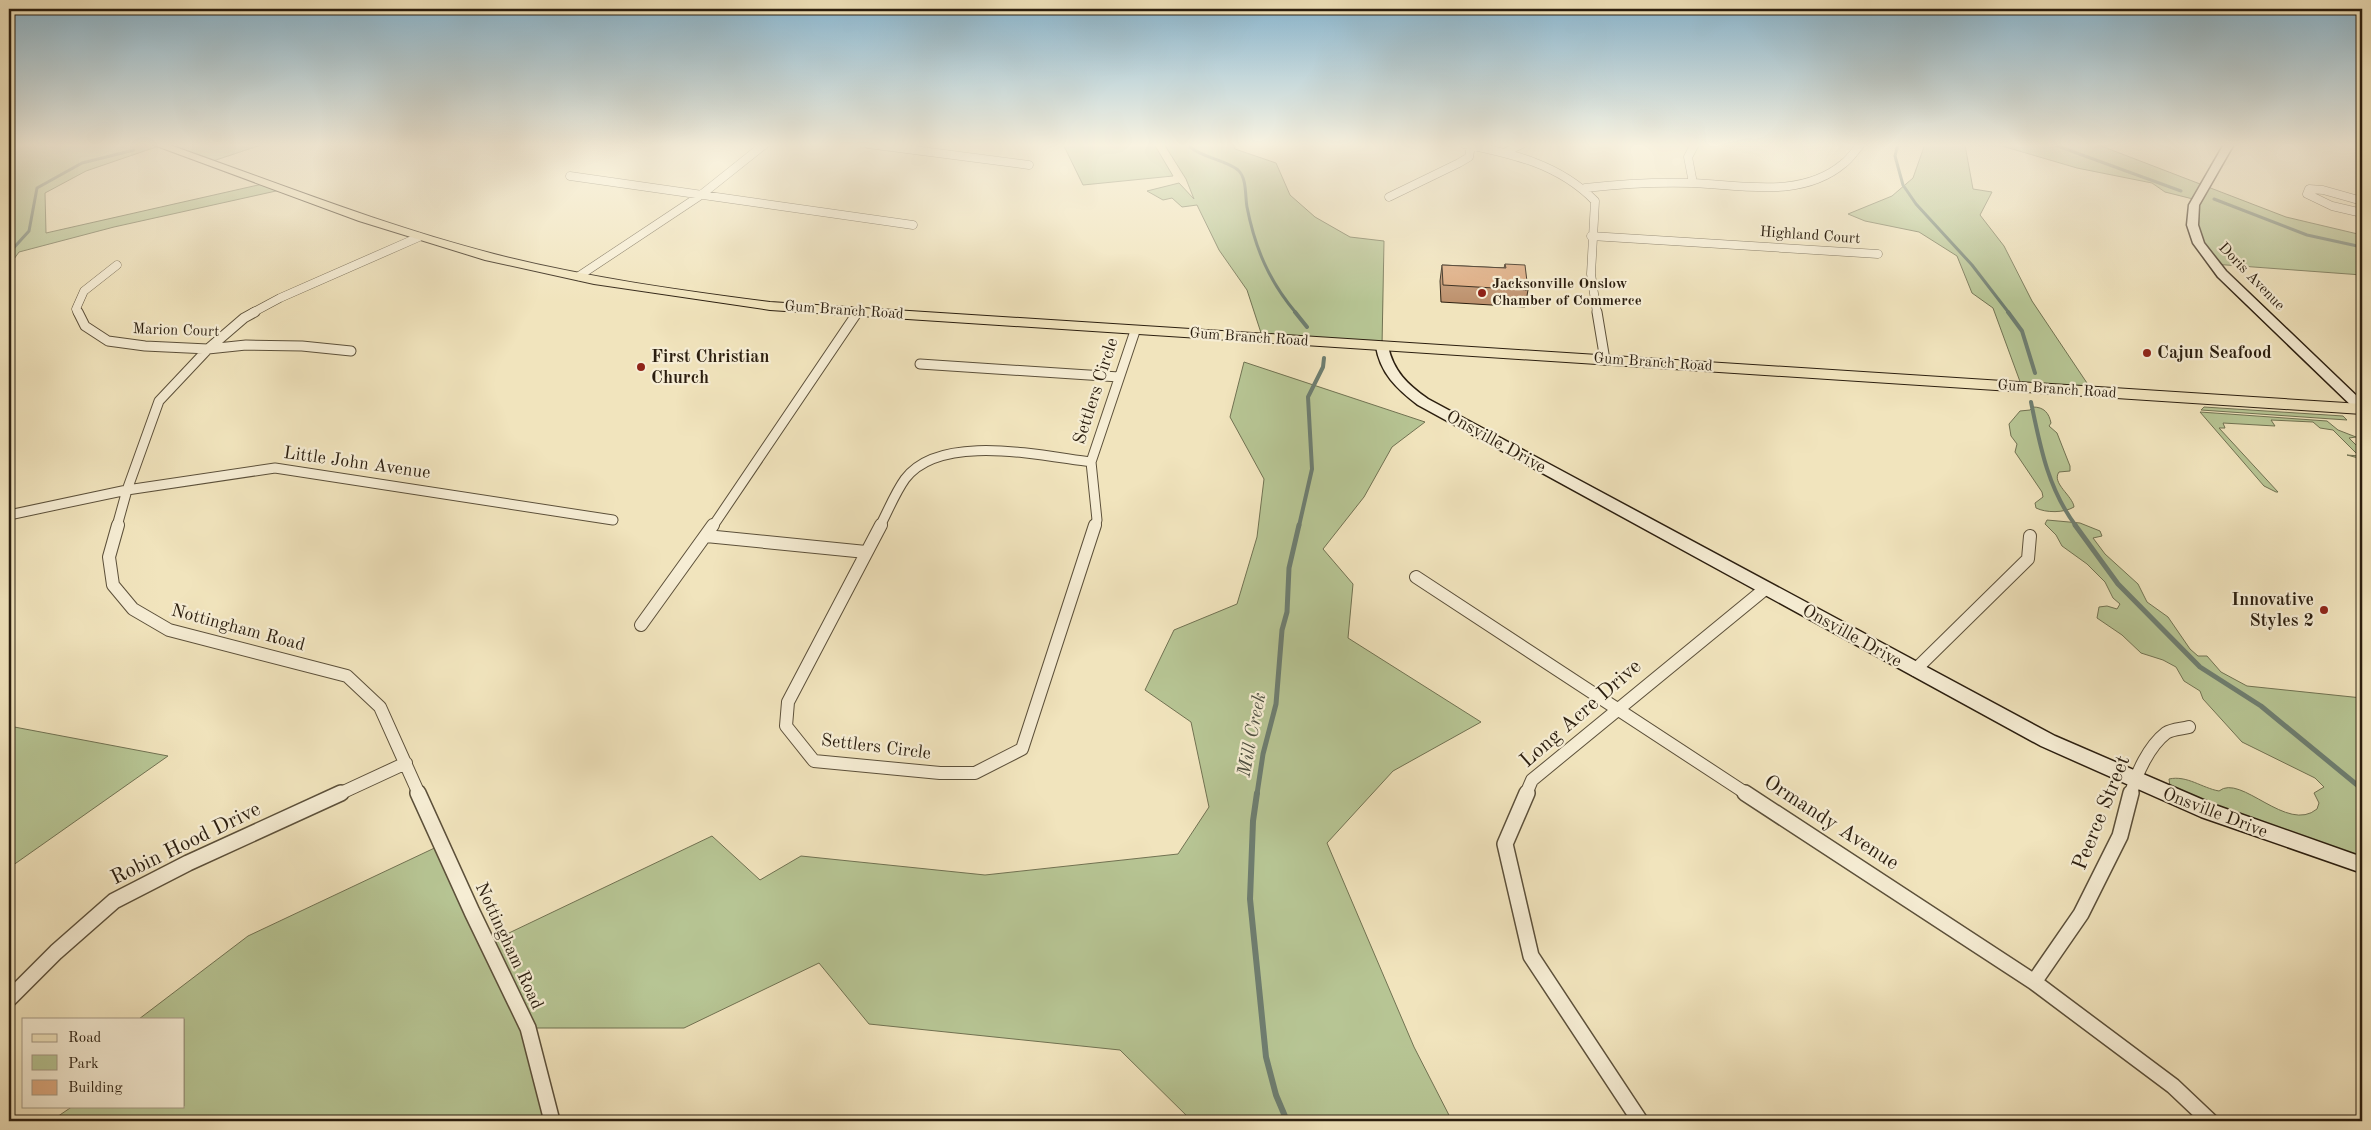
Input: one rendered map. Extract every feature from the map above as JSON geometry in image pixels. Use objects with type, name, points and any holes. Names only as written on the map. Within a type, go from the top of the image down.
[{"type":"main road","name":"Gum Branch Road","points":[[307,197],[419,236],[491,258],[671,293],[770,306],[1135,331],[2362,408]]},
{"type":"street","points":[[579,276],[698,197]]},
{"type":"street","points":[[713,197],[913,225]]},
{"type":"street","points":[[1592,197],[1595,201],[1591,236],[1591,274],[1605,360]]},
{"type":"street","name":"Doris Avenue","points":[[2199,197],[2192,212],[2194,236],[2208,258],[2222,274],[2362,408]]},
{"type":"street","points":[[2313,197],[2332,206],[2362,212]]},
{"type":"street","points":[[2347,197],[2362,201]]},
{"type":"street","name":"Nottingham Road","points":[[419,236],[280,298],[244,318],[208,348],[159,401],[127,490],[109,557],[113,585],[133,609],[169,630],[347,676],[380,707],[472,912],[528,1028],[552,1121]]},
{"type":"street","name":"Highland Court","points":[[1591,236],[1878,254]]},
{"type":"street","name":"Marion Court","points":[[117,265],[84,291],[76,309],[85,326],[108,341],[145,346],[208,348],[246,345],[302,346],[351,351]]},
{"type":"street","points":[[641,625],[706,536],[856,313]]},
{"type":"street","name":"Settlers Circle","points":[[1092,462],[1021,454],[960,451],[926,461],[905,479],[788,702],[786,726],[814,761],[940,773],[975,773],[1022,749],[1097,520],[1092,462],[1135,331]]},
{"type":"street","name":"Onsville Drive","points":[[1382,346],[1383,359],[1393,375],[1423,402],[2032,733],[2134,781],[2247,826],[2362,865]]},
{"type":"street","points":[[920,364],[1119,377]]},
{"type":"street","name":"Little John Avenue","points":[[9,515],[127,490],[275,468],[612,520]]},
{"type":"street","points":[[706,536],[866,552]]},
{"type":"street","points":[[1915,670],[2028,559],[2030,536]]},
{"type":"street","name":"Ormandy Avenue","points":[[1416,578],[2034,982],[2173,1086],[2210,1121]]},
{"type":"street","name":"Long Acre Drive","points":[[1640,1121],[1530,956],[1505,844],[1532,780],[1765,588]]},
{"type":"street","name":"Peerce Street","points":[[2034,982],[2081,914],[2120,836],[2134,781],[2157,742],[2168,732],[2189,727]]},
{"type":"street","name":"Robin Hood Drive","points":[[9,999],[56,952],[114,901],[188,863],[406,763]]},
{"type":"green space","points":[[9,197],[45,197],[46,233],[206,197],[250,197],[114,227],[19,252],[9,266]]},
{"type":"green space","points":[[1157,197],[1192,197],[1194,199],[1193,197],[1292,197],[1315,217],[1350,237],[1384,241],[1382,346],[1263,339],[1247,290],[1219,250],[1197,205],[1182,207],[1172,198],[1163,200]]},
{"type":"green space","points":[[1890,197],[1990,197],[1980,215],[2004,246],[2032,301],[2093,392],[2022,387],[1993,308],[1972,293],[1957,256],[1919,232],[1865,221],[1848,214]]},
{"type":"green space","points":[[2184,197],[2233,197],[2286,217],[2362,235],[2362,275],[2213,264],[2194,236],[2197,200]]},
{"type":"green space","points":[[1244,362],[1425,422],[1392,447],[1364,497],[1323,549],[1353,584],[1348,638],[1481,722],[1393,771],[1327,843],[1414,1047],[1452,1121],[1192,1121],[1120,1050],[869,1024],[819,963],[684,1028],[528,1028],[552,1121],[51,1121],[70,1108],[185,1108],[185,1018],[140,1018],[248,936],[443,844],[488,943],[712,836],[760,880],[801,856],[985,875],[1178,854],[1209,807],[1191,722],[1145,690],[1174,630],[1237,604],[1257,537],[1264,479],[1230,417]]},
{"type":"green space","points":[[2033,407],[2043,409],[2049,416],[2051,423],[2049,426],[2057,433],[2070,466],[2070,471],[2059,472],[2057,476],[2060,485],[2073,503],[2074,507],[2070,509],[2055,512],[2036,508],[2035,503],[2043,497],[2042,492],[2015,452],[2017,444],[2011,436],[2009,424],[2020,411],[2030,410]]},
{"type":"green space","points":[[2204,407],[2343,416],[2347,420],[2201,410]]},
{"type":"green space","points":[[2200,412],[2327,421],[2338,430],[2356,437],[2349,438],[2362,451],[2362,459],[2347,455],[2359,456],[2333,430],[2320,428],[2313,422],[2271,420],[2275,426],[2223,423],[2225,428],[2219,428],[2278,492],[2276,492],[2264,486]]},
{"type":"green space","points":[[2047,520],[2080,523],[2100,531],[2102,536],[2093,538],[2105,554],[2138,584],[2147,602],[2168,617],[2190,649],[2198,656],[2207,656],[2221,672],[2247,686],[2362,698],[2362,859],[2186,798],[2170,787],[2169,779],[2176,778],[2188,780],[2219,791],[2228,788],[2239,790],[2279,810],[2305,815],[2317,809],[2319,803],[2314,793],[2324,787],[2315,778],[2242,742],[2203,699],[2200,691],[2184,681],[2176,667],[2163,660],[2141,653],[2122,635],[2097,618],[2099,607],[2107,606],[2117,609],[2120,604],[2113,598],[2105,582],[2087,564],[2062,546],[2056,535],[2045,524]]},
{"type":"green space","points":[[9,726],[168,756],[9,868]]},
{"type":"building","points":[[1505,264],[1525,265],[1528,290],[1443,285],[1442,265],[1506,268]]},
{"type":"waterway","points":[[9,253],[29,231],[35,197]]},
{"type":"waterway","name":"Mill Creek","points":[[1246,197],[1250,222],[1264,263],[1278,289],[1296,313]]},
{"type":"waterway","points":[[1911,197],[1972,265],[2009,313]]},
{"type":"waterway","points":[[2214,199],[2307,235],[2362,247]]},
{"type":"waterway","name":"Mill Creek","points":[[1295,312],[1307,327]]},
{"type":"waterway","points":[[2008,312],[2022,331],[2035,373]]},
{"type":"waterway","name":"Mill Creek","points":[[1299,526],[1312,469],[1308,397],[1323,367],[1324,358]]},
{"type":"waterway","points":[[2031,402],[2046,467],[2058,497],[2076,526]]},
{"type":"waterway","name":"Mill Creek","points":[[1257,794],[1263,754],[1276,704],[1282,630],[1287,612],[1289,568],[1299,525]]},
{"type":"waterway","points":[[2075,525],[2118,584],[2200,667],[2261,706],[2362,789]]},
{"type":"waterway","name":"Mill Creek","points":[[1257,793],[1253,821],[1250,899],[1266,1057],[1276,1095],[1287,1121]]},
{"type":"place","name":"Jacksonville Onslow Chamber of Commerce","points":[[1482,293]]},
{"type":"place","name":"Cajun Seafood","points":[[2147,353]]},
{"type":"place","name":"First Christian Church","points":[[641,367]]},
{"type":"place","name":"Innovative Styles 2","points":[[2324,610]]}]
